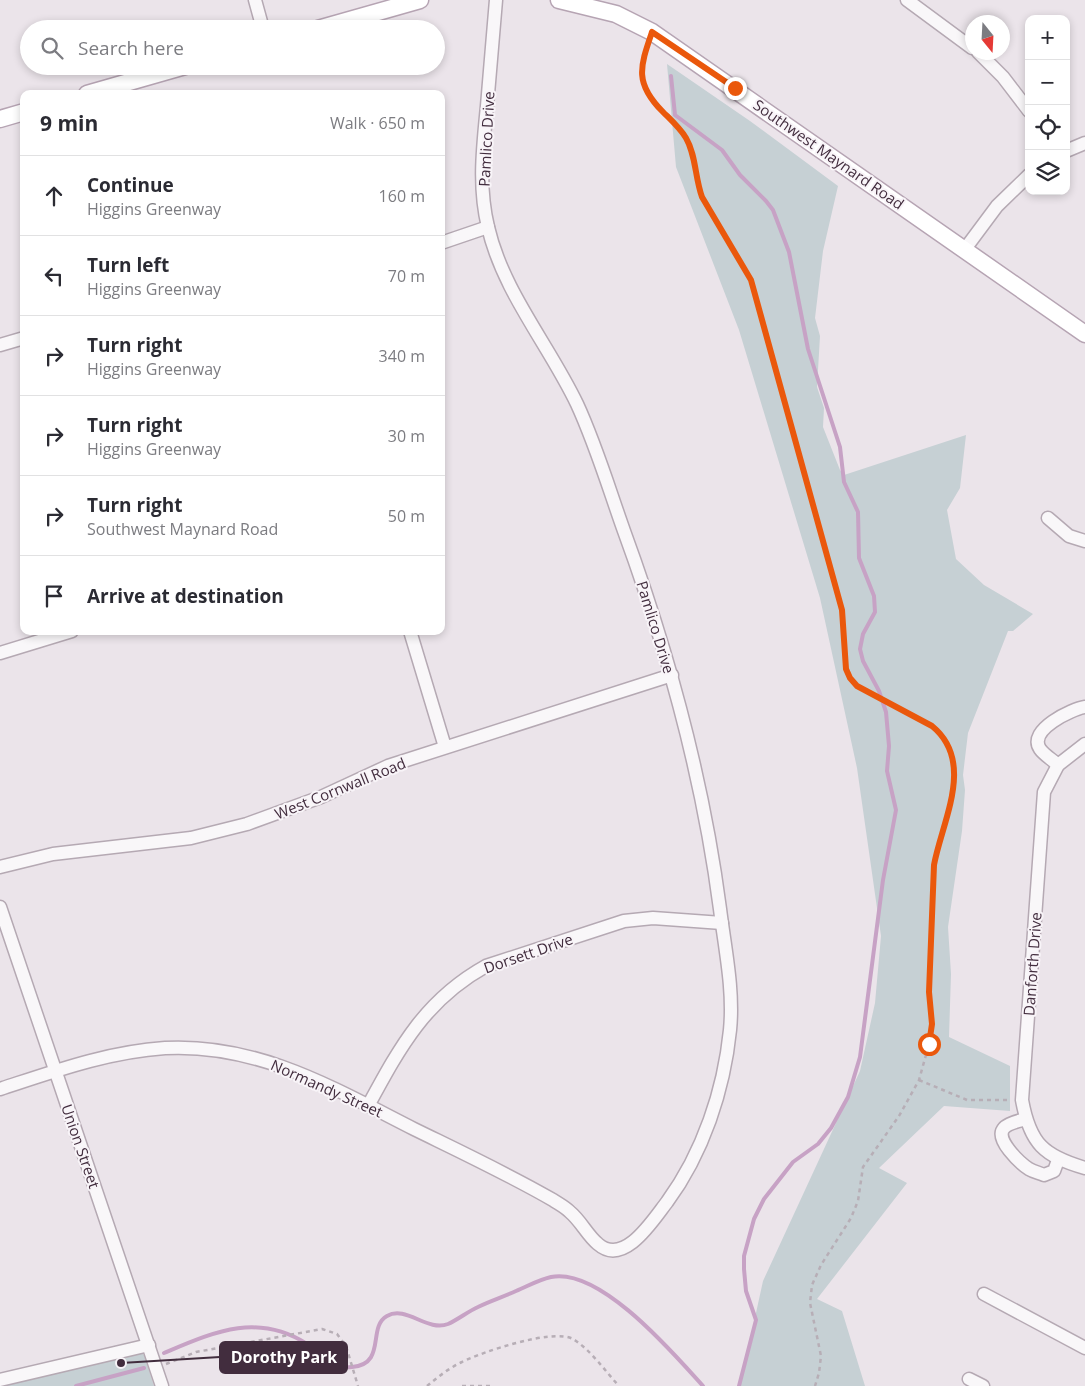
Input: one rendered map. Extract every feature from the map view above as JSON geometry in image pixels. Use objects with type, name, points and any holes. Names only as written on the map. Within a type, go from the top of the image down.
[{"type":"main road","points":[[350,20],[420,0]]},
{"type":"main road","name":"Southwest Maynard Road","points":[[559,0],[616,14],[652,32],[1085,334]]},
{"type":"main road","points":[[101,90],[154,75]]},
{"type":"main road","points":[[0,119],[20,113]]},
{"type":"street","points":[[255,0],[261,20]]},
{"type":"street","name":"Pamlico Drive","points":[[496,0],[481,170],[483,200],[488,227],[499,262],[533,328],[558,368],[588,432],[638,569],[672,675],[692,752],[712,848],[730,992],[730,1028],[719,1091],[693,1160],[674,1192],[650,1224],[620,1251]]},
{"type":"street","points":[[907,0],[965,43]]},
{"type":"street","points":[[986,60],[1003,77],[1025,106]]},
{"type":"street","points":[[1068,150],[1085,143]]},
{"type":"street","points":[[965,249],[997,206],[1025,178]]},
{"type":"street","points":[[445,242],[488,227]]},
{"type":"street","points":[[0,345],[20,339]]},
{"type":"street","points":[[1048,518],[1069,536],[1085,540]]},
{"type":"street","points":[[0,653],[59,635]]},
{"type":"street","points":[[411,635],[445,747]]},
{"type":"street","name":"West Cornwall Road","points":[[0,867],[53,854],[191,838],[247,824],[321,797],[388,766],[672,675]]},
{"type":"street","points":[[1058,765],[1040,748],[1038,743],[1040,733],[1045,727],[1061,717],[1085,707]]},
{"type":"street","name":"Danforth Drive","points":[[1085,744],[1058,765],[1044,792],[1022,1100],[1026,1119],[1034,1137],[1058,1160],[1085,1168]]},
{"type":"street","name":"Union Street","points":[[0,907],[162,1386]]},
{"type":"street","name":"Dorsett Drive","points":[[368,1106],[399,1050],[424,1015],[454,988],[486,966],[624,921],[653,918],[722,923]]},
{"type":"street","name":"Normandy Street","points":[[0,1089],[104,1056],[134,1051],[167,1048],[207,1050],[244,1055],[278,1064],[368,1106],[553,1200],[572,1213],[600,1246],[610,1252],[620,1251]]},
{"type":"street","points":[[1026,1119],[1006,1126],[1001,1131],[1001,1138],[1014,1157],[1029,1169],[1044,1175],[1054,1171],[1058,1160]]},
{"type":"street","points":[[984,1294],[1085,1348]]},
{"type":"street","points":[[0,1380],[149,1345]]},
{"type":"street","points":[[969,1379],[983,1386]]},
{"type":"path","points":[[652,32],[641,63],[642,80],[647,94],[686,138],[692,151],[697,182],[702,197],[751,280],[842,610],[846,669],[850,678],[857,686],[932,726],[942,734],[948,743],[954,792],[937,846],[934,865],[929,992],[932,1024],[919,1080],[899,1116],[863,1167],[858,1201],[851,1218],[821,1264],[812,1284],[810,1303],[821,1356],[819,1374],[815,1386]]},
{"type":"path","points":[[919,1080],[967,1100],[1022,1100]]},
{"type":"path","points":[[156,1366],[196,1352],[322,1329],[337,1334],[346,1346],[358,1386]]},
{"type":"path","points":[[427,1386],[461,1362],[474,1357],[544,1337],[561,1335],[572,1339],[584,1348],[618,1386]]},
{"type":"path","points":[[462,1386],[490,1386]]},
{"type":"shaded area","points":[[667,64],[750,121],[838,186],[823,251],[815,318],[820,336],[817,387],[824,408],[823,427],[840,470],[844,475],[966,435],[960,488],[947,510],[956,559],[984,585],[1033,614],[1013,631],[1008,631],[968,733],[963,775],[965,790],[962,831],[948,927],[951,974],[949,1037],[1010,1066],[1010,1111],[944,1106],[879,1168],[907,1183],[817,1299],[842,1311],[865,1386],[740,1386],[763,1281],[860,1071],[875,1003],[881,936],[857,768],[820,598],[739,330],[676,167]]},
{"type":"shaded area","points":[[140,1352],[144,1355],[154,1386],[0,1386]]},
{"type":"waterway","points":[[671,76],[675,115],[722,150],[740,175],[766,201],[773,210],[789,252],[808,349],[840,447],[844,482],[858,512],[859,558],[874,596],[875,612],[863,634],[860,649],[863,661],[879,691],[886,712],[889,746],[887,771],[896,810],[883,880],[860,1057],[848,1097],[831,1128],[818,1144],[793,1162],[764,1199],[754,1219],[744,1256],[744,1269],[746,1291],[756,1320],[739,1386]]},
{"type":"waterway","points":[[164,1353],[218,1332],[253,1327],[289,1334],[307,1344],[332,1363],[338,1366],[352,1367],[363,1364],[369,1359],[373,1352],[378,1328],[381,1321],[387,1316],[402,1314],[440,1326],[448,1324],[474,1309],[542,1280],[551,1277],[570,1277],[591,1285],[613,1298],[634,1315],[655,1334],[703,1386]]},
{"type":"waterway","points":[[76,1386],[144,1368]]},
{"type":"place","name":"Dorothy Park","points":[[121,1363]]},
{"type":"route","points":[[735,88],[652,32],[641,63],[644,87],[647,94],[661,111],[677,126],[686,138],[692,151],[697,182],[702,197],[751,280],[842,610],[846,669],[850,678],[857,686],[932,726],[942,734],[948,743],[954,792],[952,804],[937,846],[934,865],[929,992],[932,1024],[929,1044]]}]
